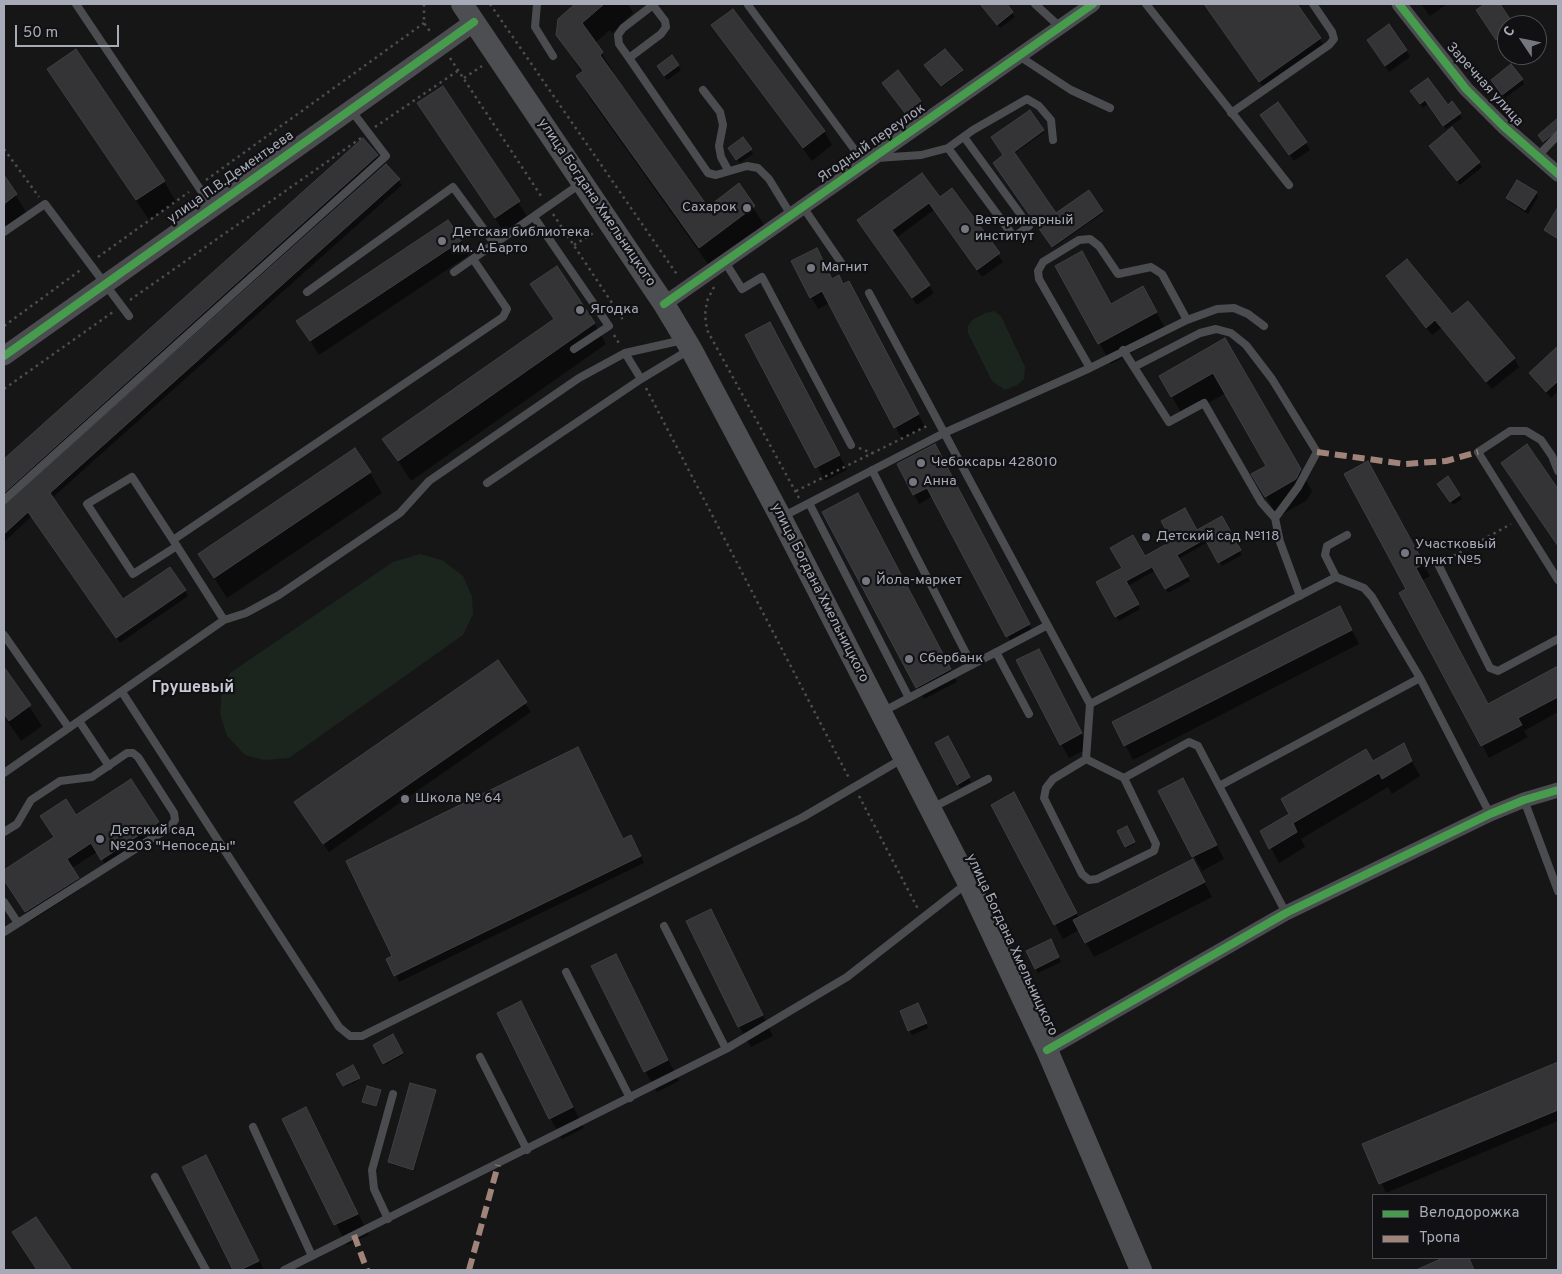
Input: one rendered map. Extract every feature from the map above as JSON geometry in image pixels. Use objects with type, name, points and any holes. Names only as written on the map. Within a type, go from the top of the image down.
[{"type":"main road","name":"улица Богдана Хмельницкого","points":[[468,13],[664,304],[688,345],[780,518],[968,882],[1046,1050],[1141,1270]]},
{"type":"street","name":"Ягодный переулок","points":[[664,304],[1093,4]]},
{"type":"street","name":"Заречная улица","points":[[1399,4],[1466,89],[1536,157],[1558,174]]},
{"type":"street","name":"улица П.В.Дементьева","points":[[4,356],[350,109],[468,13]]},
{"type":"street","points":[[1046,1050],[1286,913],[1490,814],[1524,800],[1558,790]]},
{"type":"lane","points":[[76,4],[212,207]]},
{"type":"lane","points":[[537,4],[535,27],[554,56]]},
{"type":"lane","points":[[629,58],[661,34],[666,27],[653,4],[623,28],[618,35],[619,44],[708,173],[716,175],[747,166],[758,168],[842,264]]},
{"type":"lane","points":[[1035,4],[1060,27]]},
{"type":"lane","points":[[1146,4],[1288,185]]},
{"type":"lane","points":[[1231,113],[1329,45],[1334,39],[1332,32],[1313,4]]},
{"type":"lane","points":[[748,5],[869,161],[921,155],[948,148],[1028,99],[1039,106],[1051,120],[1052,140]]},
{"type":"lane","points":[[1019,56],[1071,90],[1110,108]]},
{"type":"lane","points":[[704,90],[720,112],[723,125],[719,146],[721,157],[728,170]]},
{"type":"lane","points":[[4,500],[386,156],[350,109]]},
{"type":"lane","points":[[1536,157],[1558,135]]},
{"type":"lane","points":[[948,148],[1014,237],[1029,226],[964,137]]},
{"type":"lane","points":[[454,272],[582,183]]},
{"type":"lane","points":[[307,292],[453,187],[494,243]]},
{"type":"lane","points":[[4,232],[44,204],[103,285],[129,316]]},
{"type":"lane","points":[[534,217],[609,326],[574,349]]},
{"type":"lane","points":[[1090,368],[1039,279],[1038,271],[1043,262],[1079,240],[1090,239],[1099,246],[1118,274],[1151,267],[1162,274],[1187,320]]},
{"type":"lane","points":[[224,620],[175,543],[132,477],[87,504],[133,574],[175,543],[503,317],[507,309],[473,259]]},
{"type":"lane","points":[[725,262],[742,289],[762,277],[851,445]]},
{"type":"lane","points":[[869,292],[1046,626],[1090,704],[1086,759]]},
{"type":"lane","points":[[780,518],[944,432],[1090,368],[1187,320],[1217,309],[1234,308],[1248,314],[1264,326]]},
{"type":"lane","points":[[1134,367],[1200,333],[1216,329],[1231,332],[1246,345],[1272,379],[1317,452],[1298,487],[1276,518]]},
{"type":"lane","points":[[4,773],[224,620],[246,613],[279,595],[400,513],[429,481],[579,378],[624,353],[688,345]]},
{"type":"lane","points":[[487,483],[688,345]]},
{"type":"lane","points":[[1123,350],[1169,422],[1204,403],[1261,502],[1276,518],[1280,542],[1300,596]]},
{"type":"lane","points":[[624,353],[641,379]]},
{"type":"lane","points":[[1558,471],[1552,456],[1541,440],[1526,431],[1510,431],[1478,452],[1558,580]]},
{"type":"lane","points":[[872,470],[972,665]]},
{"type":"lane","points":[[806,505],[909,698]]},
{"type":"lane","points":[[1347,534],[1327,546],[1325,556],[1336,577],[1364,588],[1372,597],[1420,678],[1490,814]]},
{"type":"lane","points":[[1438,564],[1490,668],[1498,671],[1558,639]]},
{"type":"lane","points":[[1090,704],[1336,577]]},
{"type":"lane","points":[[880,713],[1046,626]]},
{"type":"lane","points":[[4,635],[68,728]]},
{"type":"lane","points":[[996,652],[1029,714]]},
{"type":"lane","points":[[1221,785],[1420,678]]},
{"type":"lane","points":[[122,692],[339,1027],[350,1036],[362,1036],[803,817],[904,758]]},
{"type":"lane","points":[[79,721],[108,766]]},
{"type":"lane","points":[[1124,778],[1189,742],[1194,742],[1221,785],[1286,913]]},
{"type":"lane","points":[[4,832],[17,824],[31,800],[60,782],[92,777],[127,753],[133,753],[138,758],[174,813],[175,820],[170,827],[4,932]]},
{"type":"lane","points":[[1086,759],[1124,778],[1156,844],[1154,851],[1097,880],[1089,880],[1082,874],[1044,798],[1046,788],[1053,779],[1086,759]]},
{"type":"lane","points":[[930,809],[988,779]]},
{"type":"lane","points":[[1524,800],[1558,891]]},
{"type":"lane","points":[[284,1270],[726,1049],[847,976],[923,919],[968,882]]},
{"type":"lane","points":[[4,902],[18,923]]},
{"type":"lane","points":[[664,926],[726,1049]]},
{"type":"lane","points":[[566,972],[630,1098]]},
{"type":"lane","points":[[480,1056],[527,1150]]},
{"type":"lane","points":[[388,1219],[374,1189],[372,1170],[393,1094]]},
{"type":"lane","points":[[253,1128],[312,1256]]},
{"type":"lane","points":[[155,1178],[206,1270]]},
{"type":"path","points":[[424,4],[424,23],[436,39]]},
{"type":"path","points":[[490,4],[680,279]]},
{"type":"path","points":[[204,181],[424,23]]},
{"type":"path","points":[[447,54],[546,202]]},
{"type":"path","points":[[464,78],[483,65]]},
{"type":"path","points":[[373,129],[459,70]]},
{"type":"path","points":[[126,303],[366,134]]},
{"type":"path","points":[[4,149],[44,204]]},
{"type":"path","points":[[93,261],[193,189]]},
{"type":"path","points":[[553,214],[622,318]]},
{"type":"path","points":[[574,246],[602,227]]},
{"type":"path","points":[[4,326],[84,267]]},
{"type":"path","points":[[717,283],[707,301],[705,315],[707,330],[796,491],[806,505]]},
{"type":"path","points":[[4,389],[118,309]]},
{"type":"path","points":[[609,326],[624,353]]},
{"type":"path","points":[[641,379],[923,919]]},
{"type":"path","points":[[796,491],[937,420]]},
{"type":"path","points":[[851,445],[890,460]]},
{"type":"path","points":[[1438,564],[1521,518]]},
{"type":"shaded area","points":[[994,311],[1001,316],[1025,367],[1024,379],[1017,385],[1005,390],[992,381],[968,333],[968,326],[972,320],[985,313]]},
{"type":"shaded area","points":[[420,554],[442,560],[463,576],[472,596],[473,614],[463,635],[289,758],[264,760],[245,755],[227,736],[220,714],[222,690],[230,673],[393,562]]},
{"type":"building","points":[[575,4],[604,4],[582,23],[603,52],[600,55],[708,207],[739,183],[755,206],[699,248],[576,76],[583,71],[556,35],[558,19]]},
{"type":"building","points":[[980,4],[1007,4],[1013,12],[997,25]]},
{"type":"building","points":[[1204,4],[1297,4],[1321,38],[1259,82]]},
{"type":"building","points":[[1485,4],[1500,4],[1507,15],[1497,15],[1496,40],[1476,10]]},
{"type":"building","points":[[733,9],[825,131],[803,148],[711,25]]},
{"type":"building","points":[[1389,24],[1407,50],[1385,66],[1367,40]]},
{"type":"building","points":[[76,49],[165,181],[136,200],[47,69]]},
{"type":"building","points":[[945,49],[963,70],[941,86],[924,65]]},
{"type":"building","points":[[672,55],[679,65],[664,76],[657,66]]},
{"type":"building","points":[[1510,65],[1523,79],[1502,95],[1491,80]]},
{"type":"building","points":[[898,70],[921,101],[905,113],[882,83]]},
{"type":"building","points":[[1428,78],[1448,105],[1452,101],[1461,113],[1443,126],[1425,100],[1420,104],[1410,91]]},
{"type":"building","points":[[443,86],[520,201],[495,218],[417,103]]},
{"type":"building","points":[[1278,102],[1307,142],[1289,155],[1260,115]]},
{"type":"building","points":[[1030,110],[1044,130],[1014,152],[1056,213],[1089,190],[1103,211],[1052,247],[993,163],[1003,155],[991,137]]},
{"type":"building","points":[[1558,118],[1558,130],[1543,142],[1538,135]]},
{"type":"building","points":[[1452,127],[1480,162],[1457,181],[1429,146]]},
{"type":"building","points":[[743,137],[752,149],[736,160],[728,148]]},
{"type":"building","points":[[363,138],[378,155],[4,493],[4,459]]},
{"type":"building","points":[[386,164],[400,179],[50,493],[123,599],[170,567],[186,590],[116,638],[28,512],[4,534],[4,505]]},
{"type":"building","points":[[922,173],[940,197],[952,188],[1000,253],[977,270],[929,203],[892,230],[930,285],[912,298],[857,220]]},
{"type":"building","points":[[4,175],[17,194],[4,204]]},
{"type":"building","points":[[1517,180],[1537,192],[1525,210],[1506,198]]},
{"type":"building","points":[[1558,207],[1558,239],[1544,230]]},
{"type":"building","points":[[448,220],[462,240],[310,341],[296,321]]},
{"type":"building","points":[[817,248],[832,279],[839,275],[843,284],[849,281],[919,414],[894,428],[822,291],[810,298],[791,261]]},
{"type":"building","points":[[1082,251],[1111,304],[1143,286],[1157,312],[1098,344],[1055,266]]},
{"type":"building","points":[[1407,259],[1452,314],[1468,301],[1515,358],[1486,382],[1435,320],[1426,328],[1386,276]]},
{"type":"building","points":[[557,266],[595,323],[398,461],[382,439],[554,319],[530,284]]},
{"type":"building","points":[[770,322],[840,455],[815,468],[745,335]]},
{"type":"building","points":[[1225,338],[1301,469],[1296,479],[1265,497],[1251,474],[1266,466],[1213,373],[1171,397],[1159,376]]},
{"type":"building","points":[[1558,346],[1558,381],[1546,392],[1529,373]]},
{"type":"building","points":[[935,444],[1030,624],[1006,637],[927,488],[913,495],[897,464]]},
{"type":"building","points":[[1527,444],[1558,489],[1558,546],[1501,463]]},
{"type":"building","points":[[355,448],[371,472],[214,578],[198,554]]},
{"type":"building","points":[[1368,461],[1424,564],[1416,568],[1488,704],[1558,666],[1558,697],[1518,718],[1522,725],[1481,746],[1399,593],[1406,589],[1344,474]]},
{"type":"building","points":[[1448,476],[1460,495],[1450,502],[1437,484]]},
{"type":"building","points":[[858,493],[951,669],[916,688],[822,512]]},
{"type":"building","points":[[1185,508],[1197,530],[1222,516],[1241,550],[1218,563],[1205,539],[1177,555],[1189,576],[1165,589],[1152,567],[1126,581],[1139,604],[1115,617],[1096,582],[1122,568],[1110,548],[1133,535],[1145,556],[1172,541],[1161,521]]},
{"type":"building","points":[[1340,606],[1352,630],[1124,746],[1112,722]]},
{"type":"building","points":[[1039,649],[1082,733],[1060,745],[1016,660]]},
{"type":"building","points":[[498,660],[527,702],[323,844],[294,802]]},
{"type":"building","points":[[4,667],[31,705],[9,721],[4,714]]},
{"type":"building","points":[[948,736],[970,777],[957,785],[935,743]]},
{"type":"building","points":[[1404,743],[1412,761],[1382,779],[1379,773],[1293,823],[1297,832],[1269,849],[1260,831],[1289,814],[1281,799],[1366,749],[1373,761]]},
{"type":"building","points":[[578,747],[623,839],[631,835],[641,856],[394,976],[386,959],[392,956],[346,861]]},
{"type":"building","points":[[1183,778],[1217,845],[1192,857],[1158,791]]},
{"type":"building","points":[[131,779],[159,822],[101,860],[91,843],[67,859],[79,878],[25,912],[4,880],[4,870],[54,837],[40,816],[66,799],[76,815]]},
{"type":"building","points":[[1014,792],[1077,913],[1054,925],[991,805]]},
{"type":"building","points":[[1127,826],[1135,842],[1125,847],[1117,831]]},
{"type":"building","points":[[1193,859],[1205,882],[1085,943],[1073,920]]},
{"type":"building","points":[[711,909],[763,1015],[738,1027],[686,921]]},
{"type":"building","points":[[1051,939],[1059,957],[1035,969],[1026,951]]},
{"type":"building","points":[[616,954],[668,1060],[644,1072],[591,966]]},
{"type":"building","points":[[521,1001],[573,1107],[549,1119],[497,1013]]},
{"type":"building","points":[[918,1003],[927,1023],[908,1031],[900,1011]]},
{"type":"building","points":[[393,1034],[403,1053],[383,1064],[373,1045]]},
{"type":"building","points":[[1558,1062],[1558,1110],[1379,1184],[1362,1144]]},
{"type":"building","points":[[353,1065],[360,1078],[343,1086],[336,1074]]},
{"type":"building","points":[[410,1083],[436,1090],[413,1170],[388,1162]]},
{"type":"building","points":[[367,1086],[381,1090],[376,1106],[362,1102]]},
{"type":"building","points":[[306,1107],[358,1214],[334,1225],[282,1119]]},
{"type":"building","points":[[206,1155],[259,1261],[240,1270],[233,1270],[182,1167]]},
{"type":"building","points":[[36,1217],[72,1270],[37,1270],[12,1232]]},
{"type":"building","points":[[1441,1259],[1469,1259],[1474,1270],[1416,1270]]},
{"type":"marked path","points":[[1317,452],[1405,464],[1446,461],[1478,452]]},
{"type":"marked path","points":[[469,1270],[498,1165]]},
{"type":"marked path","points":[[354,1235],[367,1270]]},
{"type":"cycle path","points":[[664,304],[1093,4]]},
{"type":"cycle path","points":[[1399,4],[1466,89],[1503,126],[1558,174]]},
{"type":"cycle path","points":[[4,356],[474,22]]},
{"type":"cycle path","points":[[1047,1050],[1286,913],[1490,814],[1524,800],[1558,790]]},
{"type":"place","name":"Сахарок","points":[[747,208]]},
{"type":"place","name":"Ветеринарный институт","points":[[965,229]]},
{"type":"place","name":"Детская библиотека им. А.Барто","points":[[442,241]]},
{"type":"place","name":"Магнит","points":[[811,268]]},
{"type":"place","name":"Ягодка","points":[[580,310]]},
{"type":"place","name":"Чебоксары 428010","points":[[921,463]]},
{"type":"place","name":"Анна","points":[[913,482]]},
{"type":"place","name":"Детский сад №118","points":[[1146,537]]},
{"type":"place","name":"Участковый пункт №5","points":[[1405,553]]},
{"type":"place","name":"Йола-маркет","points":[[866,581]]},
{"type":"place","name":"Сбербанк","points":[[909,659]]},
{"type":"place","name":"Школа № 64","points":[[405,799]]},
{"type":"place","name":"Детский сад №203 \"Непоседы\"","points":[[100,839]]},
{"type":"district","name":"Грушевый","points":[[193,689]]}]
